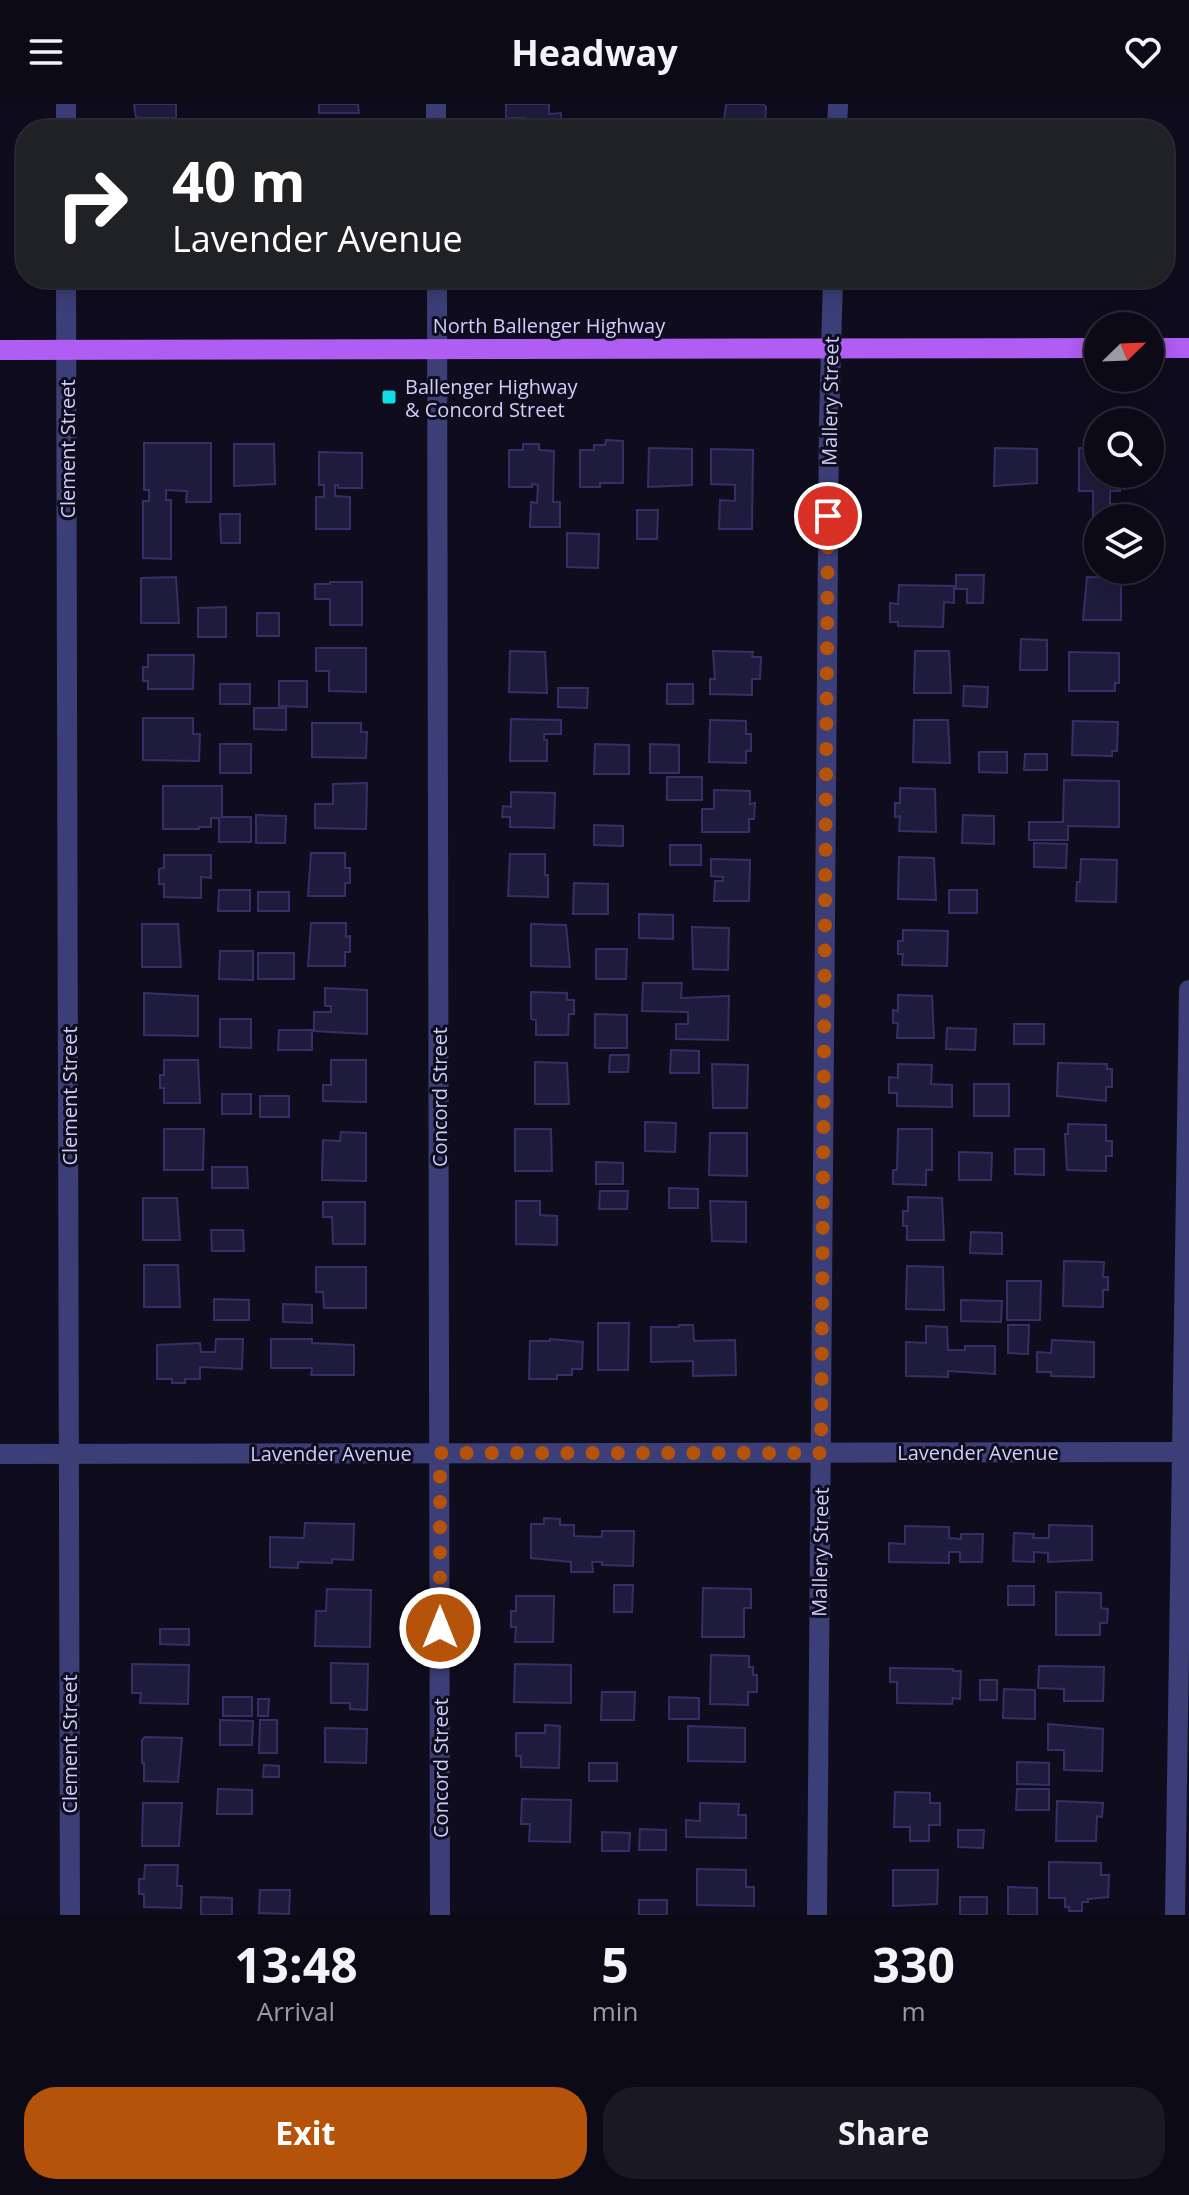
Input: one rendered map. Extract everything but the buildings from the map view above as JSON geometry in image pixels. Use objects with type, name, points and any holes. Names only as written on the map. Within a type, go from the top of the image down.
[{"type":"main road","name":"North Ballenger Highway","points":[[0,350],[1084,348]]},
{"type":"main road","points":[[1164,348],[1189,348]]},
{"type":"street","name":"Clement Street","points":[[66,288],[70,1915]]},
{"type":"street","name":"Concord Street","points":[[437,288],[440,1915]]},
{"type":"street","name":"Mallery Street","points":[[817,1915],[833,288]]},
{"type":"street","points":[[1175,1915],[1186,1452],[1189,990]]},
{"type":"street","name":"Lavender Avenue","points":[[0,1454],[1186,1452]]},
{"type":"place","name":"Ballenger Highway & Concord Street","points":[[389,397]]},
{"type":"route","points":[[440,1628],[440,1453],[821,1453],[828,516]]}]
